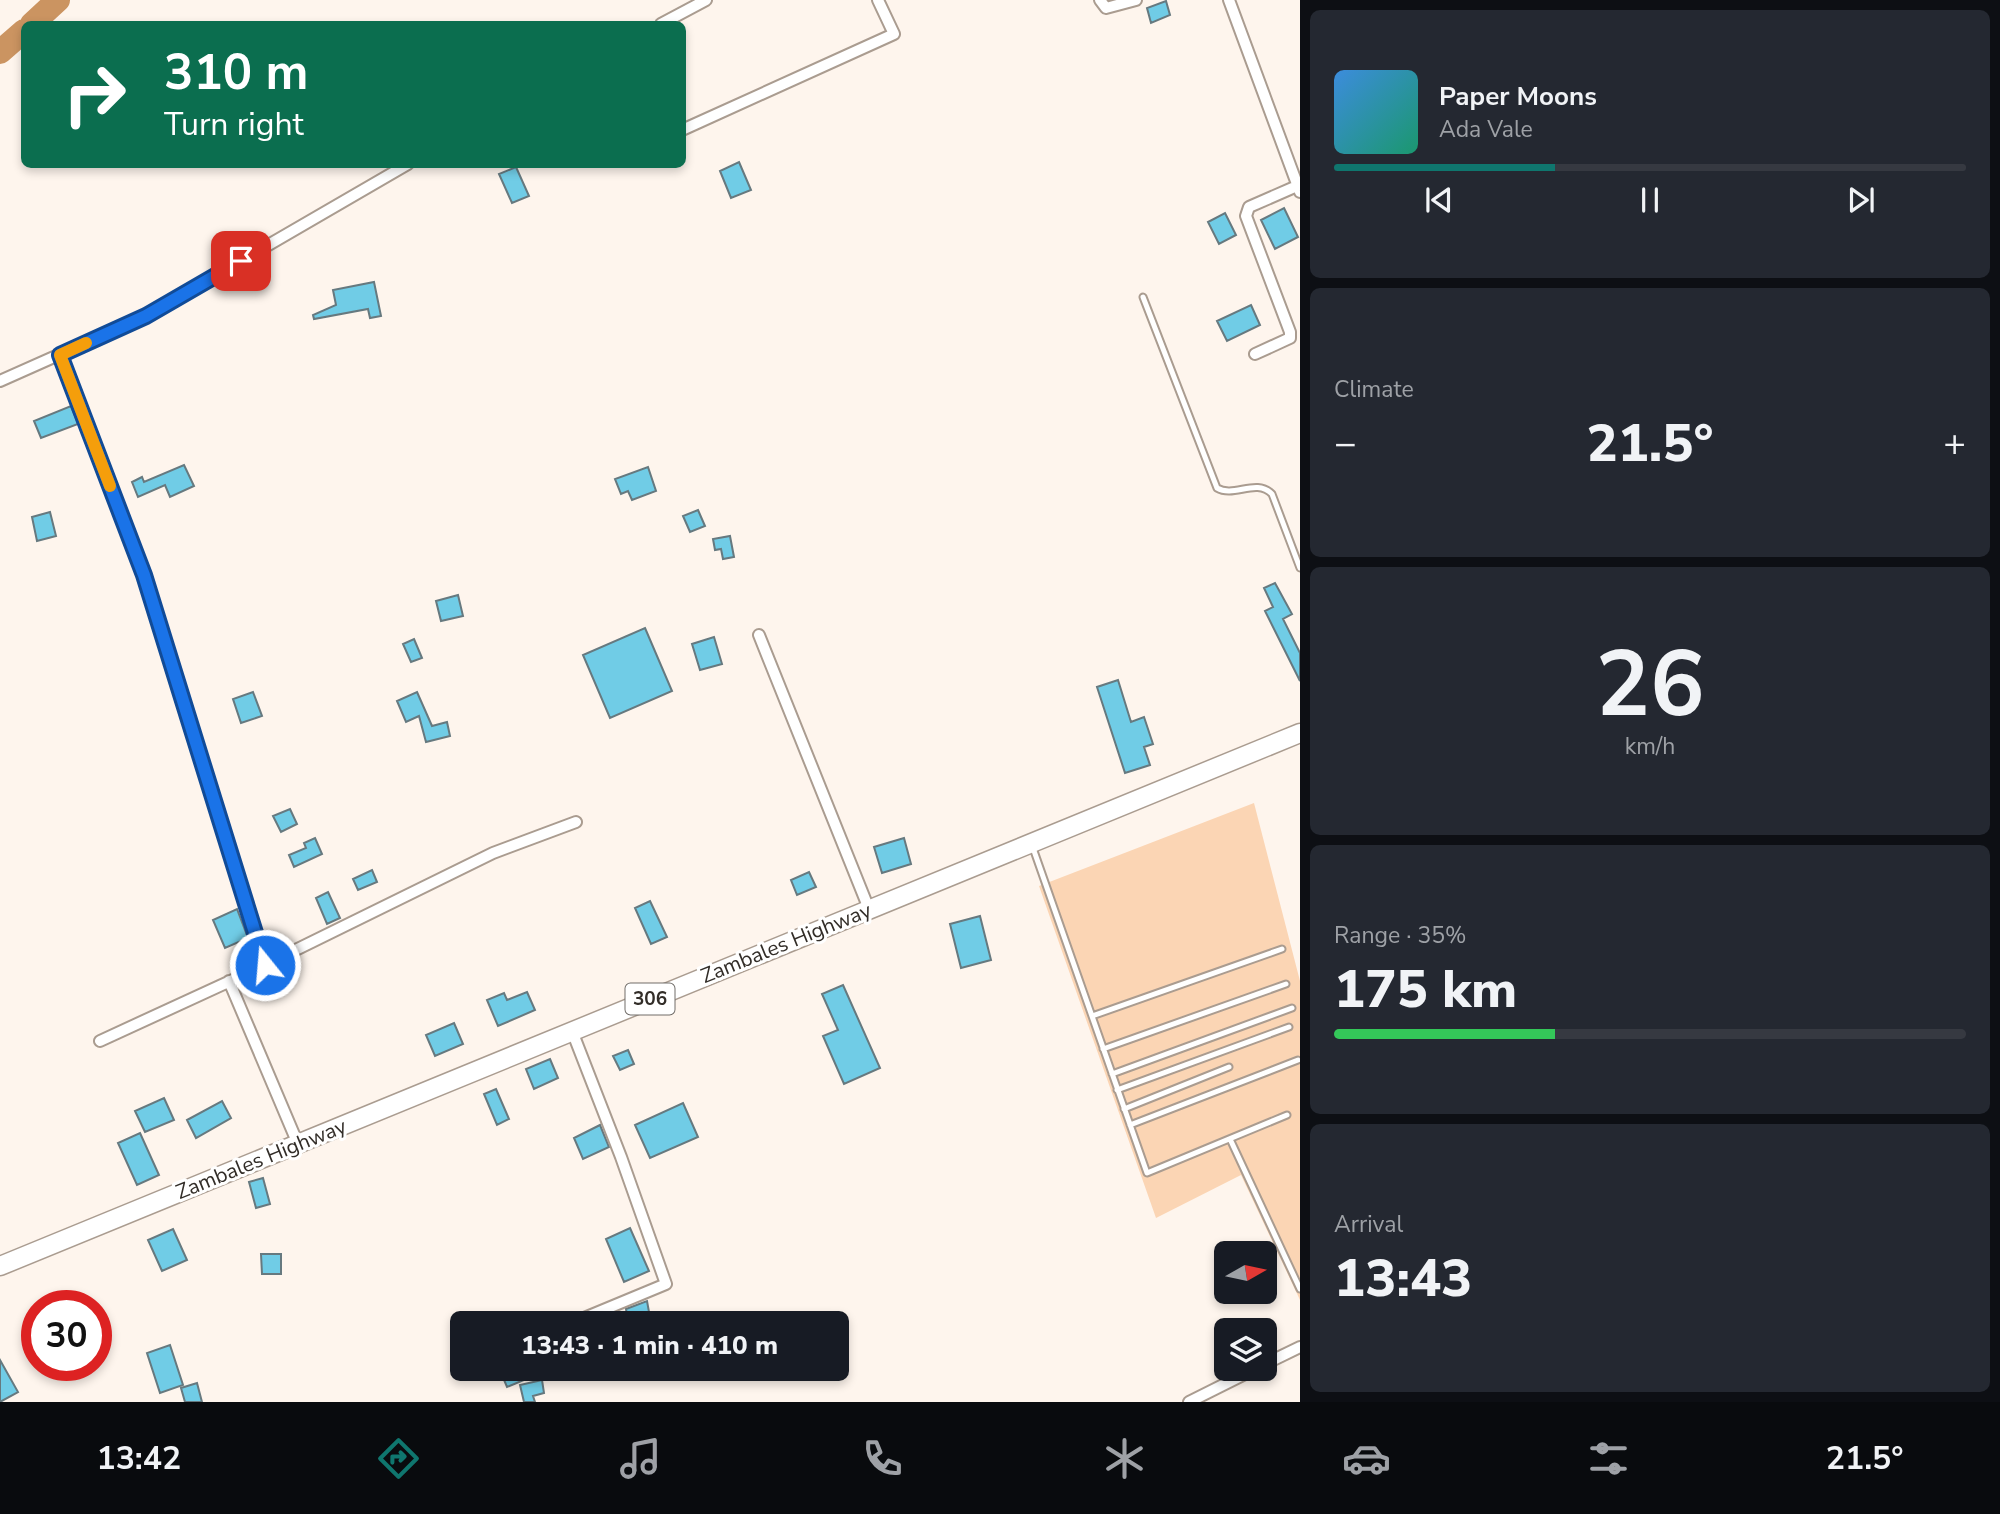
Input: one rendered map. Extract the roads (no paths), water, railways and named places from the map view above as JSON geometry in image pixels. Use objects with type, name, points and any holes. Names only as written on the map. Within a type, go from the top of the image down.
[{"type":"main road","name":"Zambales Highway","points":[[0,1266],[1300,733]]},
{"type":"street","points":[[667,21],[706,0]]},
{"type":"street","points":[[686,128],[894,34],[878,0]]},
{"type":"street","points":[[1100,0],[1106,8],[1136,0]]},
{"type":"street","points":[[1229,0],[1298,189],[1249,207],[1246,211],[1290,332],[1290,338],[1284,342],[1255,354]]},
{"type":"street","points":[[0,381],[146,316],[401,168]]},
{"type":"street","points":[[60,355],[144,575],[265,965]]},
{"type":"street","points":[[760,635],[869,909]]},
{"type":"street","points":[[100,1041],[265,965],[493,853],[576,822]]},
{"type":"street","points":[[229,981],[299,1144]]},
{"type":"street","points":[[572,1031],[666,1284],[601,1311]]},
{"type":"street","points":[[1277,1358],[1300,1347]]},
{"type":"street","points":[[1189,1402],[1231,1381]]},
{"type":"lane","points":[[1143,297],[1217,488],[1223,492],[1260,487],[1267,489],[1272,494],[1300,568]]},
{"type":"lane","points":[[1031,842],[1147,1173],[1287,1115]]},
{"type":"lane","points":[[1092,1016],[1282,949]]},
{"type":"lane","points":[[1103,1049],[1286,984]]},
{"type":"lane","points":[[1112,1074],[1292,1007]]},
{"type":"lane","points":[[1117,1090],[1289,1027]]},
{"type":"lane","points":[[1130,1125],[1297,1060]]},
{"type":"lane","points":[[1124,1109],[1229,1067]]},
{"type":"lane","points":[[1230,1139],[1300,1289]]},
{"type":"waterway","points":[[35,21],[58,0]]},
{"type":"waterway","points":[[0,52],[21,34]]}]
